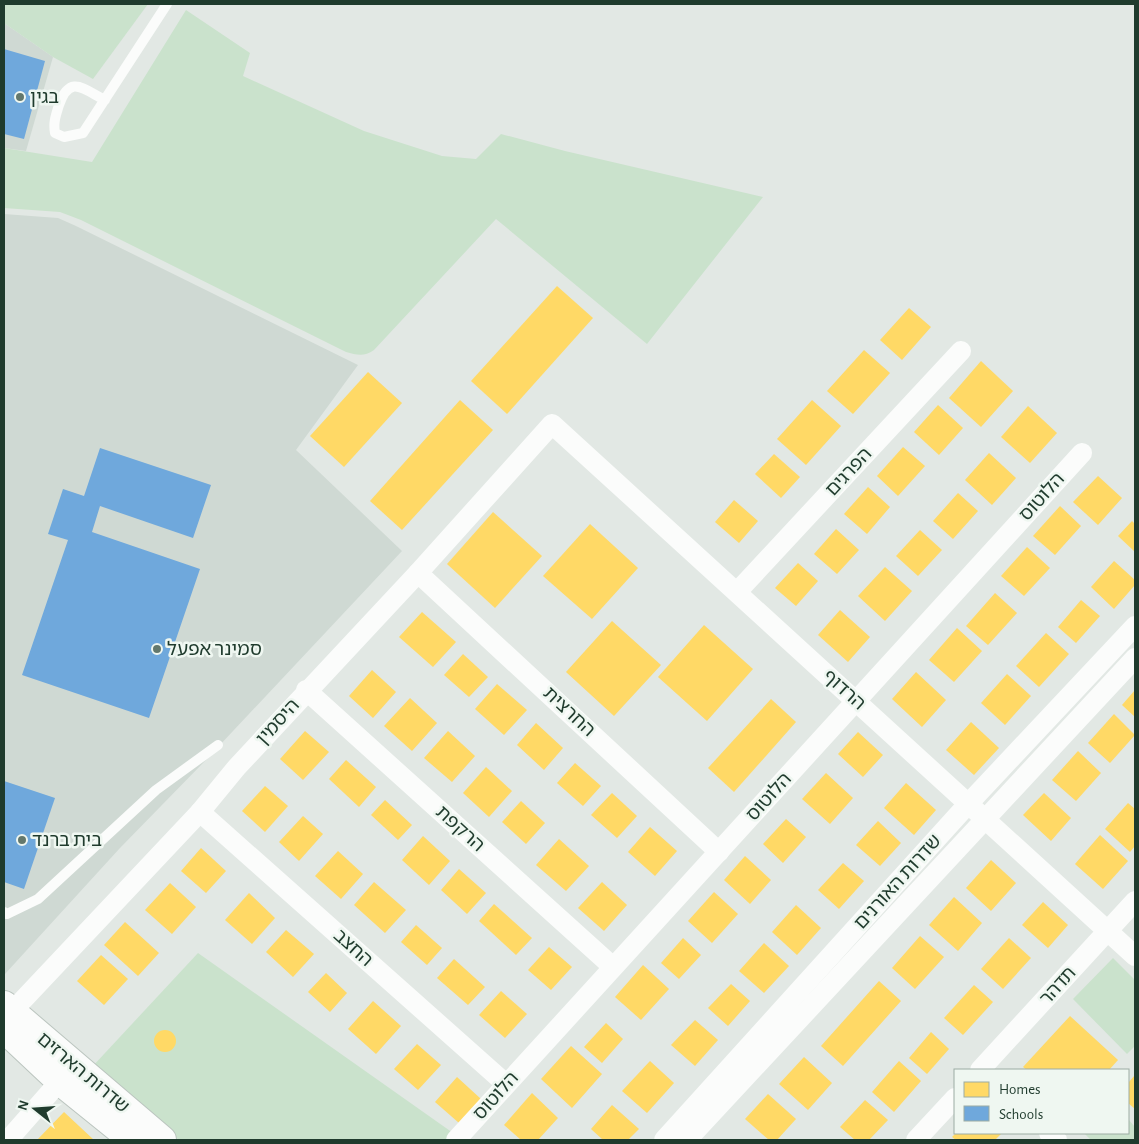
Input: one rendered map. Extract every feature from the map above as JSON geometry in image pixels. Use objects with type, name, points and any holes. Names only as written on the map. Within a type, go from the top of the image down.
[{"type":"street","name":"הפרגים","points":[[737,592],[961,351]]},
{"type":"street","name":"הרדוף","points":[[552,424],[1135,956]]},
{"type":"street","name":"היסמין","points":[[6,1016],[200,812],[237,767],[306,690],[418,573],[552,424]]},
{"type":"street","name":"הלוטוס","points":[[456,1140],[1082,453]]},
{"type":"street","name":"החרצית","points":[[418,573],[719,852]]},
{"type":"street","name":"שדרות האורנים","points":[[664,1140],[968,804],[1135,626]]},
{"type":"street","name":"שדרות האורנים","points":[[688,1140],[1135,658]]},
{"type":"street","name":"הרקפת","points":[[306,690],[613,967]]},
{"type":"street","name":"החצב","points":[[200,812],[506,1084]]},
{"type":"street","name":"תדהר","points":[[981,1069],[1135,901]]},
{"type":"street","name":"שדרות הארזים","points":[[6,1016],[60,1081],[133,1140]]},
{"type":"street","name":"שדרות הארזים","points":[[6,1016],[162,1140]]},
{"type":"street","points":[[8,1140],[60,1081]]},
{"type":"street","points":[[916,1140],[954,1099]]},
{"type":"lane","points":[[105,100],[80,87],[70,87],[64,91],[53,124],[55,133],[64,137],[83,133],[105,100],[167,4]]},
{"type":"lane","points":[[4,912],[7,914],[38,899],[156,790],[218,744]]},
{"type":"shaded area","name":"בגין","points":[[4,23],[53,57],[26,151],[4,148]]},
{"type":"shaded area","name":"סמינר אפעל","points":[[4,214],[58,218],[358,365],[296,450],[402,551],[203,763],[120,848],[5,974]]},
{"type":"green space","points":[[4,4],[148,4],[93,79],[53,57],[4,23]]},
{"type":"green space","points":[[186,10],[250,53],[243,76],[364,131],[442,156],[476,159],[501,134],[565,151],[763,197],[647,344],[496,219],[374,350],[360,355],[346,352],[81,220],[60,212],[4,208],[4,148],[92,162]]},
{"type":"green space","points":[[198,953],[463,1140],[179,1140],[92,1067]]},
{"type":"green space","points":[[1113,958],[1135,980],[1135,1046],[1127,1054],[1073,999]]},
{"type":"green space","points":[[1129,1120],[1135,1127],[1135,1140],[1091,1140],[1085,1134],[1129,1134]]},
{"type":"building: Homes","points":[[557,286],[593,318],[507,414],[471,381]]},
{"type":"building: Homes","points":[[909,308],[931,327],[902,360],[880,340]]},
{"type":"building: Homes","points":[[864,350],[890,373],[853,414],[827,391]]},
{"type":"building: Homes","points":[[981,361],[1013,391],[981,427],[949,398]]},
{"type":"building: Homes","points":[[368,372],[402,403],[344,467],[310,436]]},
{"type":"building: Homes","points":[[460,400],[493,430],[402,530],[370,501]]},
{"type":"building: Homes","points":[[812,400],[841,426],[806,465],[777,439]]},
{"type":"building: Homes","points":[[938,405],[963,428],[939,455],[914,432]]},
{"type":"building: Homes","points":[[1028,406],[1057,433],[1030,463],[1001,437]]},
{"type":"building: Homes","points":[[903,447],[925,466],[898,496],[877,476]]},
{"type":"building: Homes","points":[[989,453],[1016,478],[992,505],[965,480]]},
{"type":"building: Homes","points":[[774,454],[800,477],[781,498],[755,474]]},
{"type":"building: Homes","points":[[1098,476],[1122,498],[1098,525],[1073,502]]},
{"type":"building: Homes","points":[[868,487],[890,507],[867,534],[844,514]]},
{"type":"building: Homes","points":[[958,493],[978,511],[953,539],[933,521]]},
{"type":"building: Homes","points":[[734,500],[758,521],[739,543],[715,522]]},
{"type":"building: Homes","points":[[1060,506],[1081,526],[1055,555],[1033,536]]},
{"type":"building: Homes","points":[[493,512],[542,556],[495,608],[447,564]]},
{"type":"building: Homes","points":[[1132,521],[1135,524],[1135,552],[1118,536]]},
{"type":"building: Homes","points":[[590,524],[638,568],[592,619],[543,576]]},
{"type":"building: Homes","points":[[836,529],[859,550],[837,574],[814,554]]},
{"type":"building: Homes","points":[[920,530],[942,550],[918,576],[896,556]]},
{"type":"building: Homes","points":[[1027,547],[1050,568],[1024,596],[1001,576]]},
{"type":"building: Homes","points":[[1114,561],[1135,580],[1135,585],[1114,609],[1091,587]]},
{"type":"building: Homes","points":[[798,563],[818,581],[796,606],[775,588]]},
{"type":"building: Homes","points":[[885,567],[912,591],[885,621],[858,596]]},
{"type":"building: Homes","points":[[995,593],[1017,613],[988,645],[966,626]]},
{"type":"building: Homes","points":[[1081,600],[1100,616],[1076,643],[1058,627]]},
{"type":"building: Homes","points":[[840,610],[870,637],[848,662],[818,635]]},
{"type":"building: Homes","points":[[422,612],[456,642],[433,667],[399,637]]},
{"type":"building: Homes","points":[[612,621],[661,665],[614,716],[566,672]]},
{"type":"building: Homes","points":[[704,625],[753,669],[707,721],[658,677]]},
{"type":"building: Homes","points":[[957,628],[982,651],[954,682],[929,660]]},
{"type":"building: Homes","points":[[1046,633],[1069,654],[1039,687],[1016,666]]},
{"type":"building: Homes","points":[[463,654],[488,677],[469,697],[444,675]]},
{"type":"building: Homes","points":[[372,670],[396,692],[373,718],[349,696]]},
{"type":"building: Homes","points":[[916,672],[946,700],[922,727],[892,699]]},
{"type":"building: Homes","points":[[1007,674],[1031,696],[1005,725],[981,703]]},
{"type":"building: Homes","points":[[497,684],[527,710],[504,735],[475,709]]},
{"type":"building: Homes","points":[[1135,690],[1135,717],[1122,705]]},
{"type":"building: Homes","points":[[410,698],[437,723],[412,751],[384,726]]},
{"type":"building: Homes","points":[[771,699],[796,722],[734,792],[708,768]]},
{"type":"building: Homes","points":[[1114,714],[1135,735],[1110,763],[1088,743]]},
{"type":"building: Homes","points":[[971,722],[999,748],[974,775],[946,750]]},
{"type":"building: Homes","points":[[536,723],[563,748],[544,770],[517,745]]},
{"type":"building: Homes","points":[[305,731],[329,752],[303,780],[280,759]]},
{"type":"building: Homes","points":[[448,731],[475,756],[452,782],[424,758]]},
{"type":"building: Homes","points":[[858,732],[883,755],[863,777],[838,754]]},
{"type":"building: Homes","points":[[1078,751],[1101,773],[1076,801],[1052,780]]},
{"type":"building: Homes","points":[[346,760],[376,787],[359,807],[329,779]]},
{"type":"building: Homes","points":[[575,763],[601,786],[583,806],[557,783]]},
{"type":"building: Homes","points":[[486,767],[512,791],[489,817],[463,793]]},
{"type":"building: Homes","points":[[826,773],[853,798],[830,824],[802,799]]},
{"type":"building: Homes","points":[[906,783],[936,810],[914,835],[884,808]]},
{"type":"building: Homes","points":[[265,786],[288,806],[265,832],[242,811]]},
{"type":"building: Homes","points":[[612,793],[637,816],[617,838],[591,815]]},
{"type":"building: Homes","points":[[1044,793],[1071,818],[1051,841],[1023,815]]},
{"type":"building: Homes","points":[[385,800],[412,825],[398,840],[371,815]]},
{"type":"building: Homes","points":[[521,801],[545,823],[526,844],[502,822]]},
{"type":"building: Homes","points":[[1128,803],[1135,809],[1135,846],[1130,852],[1105,829]]},
{"type":"building: Homes","points":[[303,816],[323,834],[299,861],[279,842]]},
{"type":"building: Homes","points":[[786,819],[806,837],[783,863],[763,844]]},
{"type":"building: Homes","points":[[878,821],[901,843],[880,866],[856,845]]},
{"type":"building: Homes","points":[[650,827],[677,851],[655,876],[628,852]]},
{"type":"building: Homes","points":[[1100,835],[1128,861],[1103,889],[1075,864]]},
{"type":"building: Homes","points":[[423,836],[450,861],[429,885],[402,860]]},
{"type":"building: Homes","points":[[559,839],[589,866],[566,891],[536,865]]},
{"type":"building: Homes","points":[[201,848],[226,871],[206,893],[181,871]]},
{"type":"building: Homes","points":[[338,851],[363,874],[341,899],[315,876]]},
{"type":"building: Homes","points":[[745,856],[771,880],[750,904],[724,880]]},
{"type":"building: Homes","points":[[991,860],[1016,883],[991,911],[966,888]]},
{"type":"building: Homes","points":[[843,863],[864,881],[839,909],[818,890]]},
{"type":"building: Homes","points":[[459,869],[486,893],[467,914],[441,890]]},
{"type":"building: Homes","points":[[374,882],[406,910],[385,933],[354,905]]},
{"type":"building: Homes","points":[[602,882],[627,905],[604,931],[578,908]]},
{"type":"building: Homes","points":[[170,883],[196,907],[172,934],[145,910]]},
{"type":"building: Homes","points":[[714,892],[738,914],[712,943],[688,921]]},
{"type":"building: Homes","points":[[249,893],[275,918],[252,944],[225,920]]},
{"type":"building: Homes","points":[[954,897],[982,923],[958,951],[929,925]]},
{"type":"building: Homes","points":[[1043,902],[1068,925],[1048,948],[1022,925]]},
{"type":"building: Homes","points":[[494,904],[532,938],[516,955],[479,921]]},
{"type":"building: Homes","points":[[796,905],[821,928],[797,955],[772,932]]},
{"type":"building: Homes","points":[[125,922],[159,953],[138,976],[104,945]]},
{"type":"building: Homes","points":[[416,925],[442,948],[427,965],[401,942]]},
{"type":"building: Homes","points":[[286,930],[314,954],[293,977],[266,952]]},
{"type":"building: Homes","points":[[920,936],[944,957],[915,989],[892,968]]},
{"type":"building: Homes","points":[[683,938],[701,955],[679,979],[661,963]]},
{"type":"building: Homes","points":[[1009,938],[1031,958],[1003,989],[981,969]]},
{"type":"building: Homes","points":[[764,943],[789,966],[764,993],[739,971]]},
{"type":"building: Homes","points":[[549,947],[572,967],[551,990],[528,970]]},
{"type":"building: Homes","points":[[101,955],[128,979],[104,1005],[77,981]]},
{"type":"building: Homes","points":[[454,959],[485,987],[468,1005],[437,978]]},
{"type":"building: Homes","points":[[643,965],[669,989],[641,1020],[615,997]]},
{"type":"building: Homes","points":[[326,973],[347,993],[330,1012],[308,992]]},
{"type":"building: Homes","points":[[879,981],[901,1001],[843,1066],[821,1046]]},
{"type":"building: Homes","points":[[731,984],[750,1001],[728,1026],[708,1008]]},
{"type":"building: Homes","points":[[974,985],[993,1002],[963,1035],[944,1018]]},
{"type":"building: Homes","points":[[501,991],[527,1014],[505,1038],[479,1015]]},
{"type":"building: Homes","points":[[373,1001],[401,1026],[376,1054],[348,1029]]},
{"type":"building: Homes","points":[[1070,1016],[1118,1060],[1110,1069],[1026,1069],[1023,1067]]},
{"type":"building: Homes","points":[[695,1020],[718,1040],[695,1066],[671,1045]]},
{"type":"building: Homes","points":[[606,1023],[623,1039],[602,1063],[584,1047]]},
{"type":"building: Homes","points":[[165,1030],[173,1033],[176,1041],[173,1049],[165,1052],[157,1049],[154,1041],[157,1033]]},
{"type":"building: Homes","points":[[931,1032],[949,1049],[927,1074],[909,1058]]},
{"type":"building: Homes","points":[[417,1044],[441,1065],[418,1090],[394,1069]]},
{"type":"building: Homes","points":[[571,1046],[602,1074],[572,1108],[541,1079]]},
{"type":"building: Homes","points":[[804,1057],[832,1083],[808,1110],[779,1084]]},
{"type":"building: Homes","points":[[650,1061],[674,1083],[647,1113],[622,1091]]},
{"type":"building: Homes","points":[[899,1061],[921,1081],[894,1112],[872,1092]]},
{"type":"building: Homes","points":[[1135,1075],[1135,1109],[1129,1104],[1129,1082]]},
{"type":"building: Homes","points":[[457,1077],[481,1099],[459,1123],[435,1102]]},
{"type":"building: Homes","points":[[532,1093],[558,1118],[538,1140],[521,1140],[504,1125]]},
{"type":"building: Homes","points":[[768,1094],[796,1119],[777,1140],[769,1140],[745,1119]]},
{"type":"building: Homes","points":[[865,1100],[888,1120],[869,1140],[855,1140],[840,1127]]},
{"type":"building: Homes","points":[[612,1105],[639,1129],[628,1140],[603,1140],[591,1129]]},
{"type":"building: Homes","points":[[64,1112],[94,1140],[37,1140]]},
{"type":"building: Homes","points":[[955,1134],[1001,1134],[995,1140],[956,1140],[952,1137]]},
{"type":"building: Schools","name":"בגין","points":[[4,49],[45,61],[24,139],[4,134]]},
{"type":"building: Schools","points":[[100,448],[211,485],[193,538],[100,506],[92,532],[200,569],[149,718],[22,675],[68,540],[48,534],[63,489],[84,496]]},
{"type":"building: Schools","name":"בית ברנד","points":[[4,781],[55,798],[24,889],[4,882]]},
{"type":"place","name":"בגין","points":[[20,97]]},
{"type":"place","name":"סמינר אפעל","points":[[157,649]]},
{"type":"place","name":"בית ברנד","points":[[22,840]]}]
